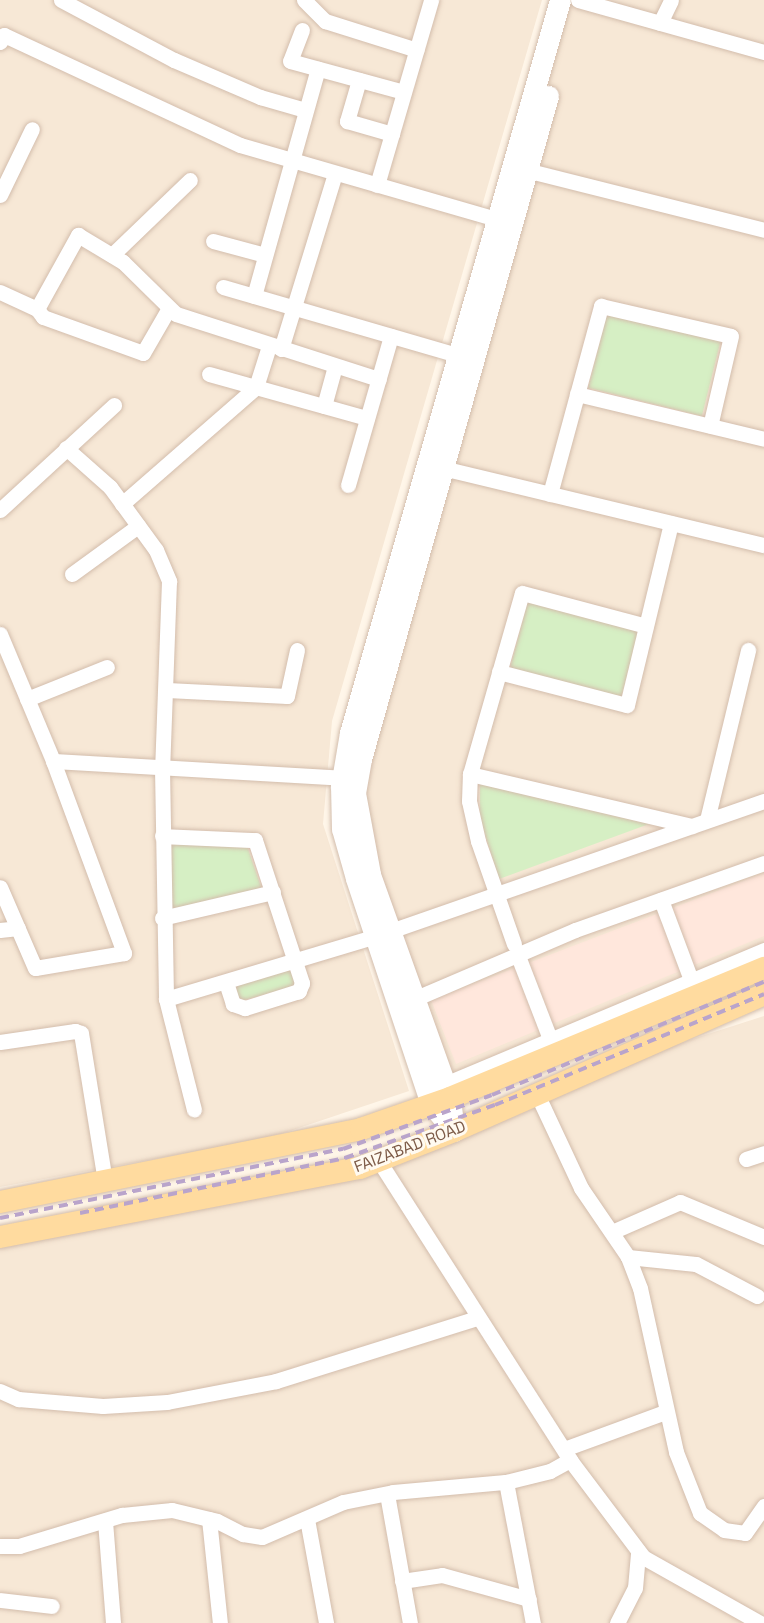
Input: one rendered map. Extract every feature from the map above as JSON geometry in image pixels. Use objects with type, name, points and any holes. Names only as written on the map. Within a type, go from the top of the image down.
[{"type":"main road","name":"FAIZABAD ROAD","points":[[0,1202],[361,1129],[439,1094],[764,968]]},
{"type":"main road","name":"FAIZABAD ROAD","points":[[0,1237],[360,1168],[454,1131],[764,994]]},
{"type":"street","points":[[61,0],[174,60],[260,97],[305,110]]},
{"type":"street","points":[[304,0],[325,21],[417,50]]},
{"type":"street","points":[[377,185],[431,0]]},
{"type":"street","points":[[454,1131],[383,933],[342,828],[350,778],[350,734],[435,466],[519,168],[560,0]]},
{"type":"street","points":[[519,168],[577,0],[764,52]]},
{"type":"street","points":[[660,23],[670,0]]},
{"type":"street","points":[[302,30],[290,61],[404,92]]},
{"type":"street","points":[[0,42],[4,35],[240,145],[504,221]]},
{"type":"street","points":[[254,296],[318,69]]},
{"type":"street","points":[[359,80],[347,121],[392,134]]},
{"type":"street","points":[[0,195],[32,129]]},
{"type":"street","points":[[519,168],[764,230]]},
{"type":"street","points":[[122,504],[256,387],[294,308],[335,173]]},
{"type":"street","points":[[112,255],[190,180]]},
{"type":"street","points":[[37,309],[78,235],[112,255],[176,315],[379,379]]},
{"type":"street","points":[[213,241],[265,255]]},
{"type":"street","points":[[223,287],[465,358]]},
{"type":"street","points":[[0,292],[37,309],[43,317],[143,353],[169,308]]},
{"type":"street","points":[[550,494],[601,306],[731,336],[710,426]]},
{"type":"street","points":[[348,485],[391,336]]},
{"type":"street","points":[[324,406],[335,366]]},
{"type":"street","points":[[209,374],[367,418]]},
{"type":"street","points":[[577,394],[764,439]]},
{"type":"street","points":[[0,510],[114,405]]},
{"type":"street","points":[[66,448],[122,504],[156,550],[169,581],[167,690],[162,768],[162,918],[166,999],[194,1110]]},
{"type":"street","points":[[435,466],[764,545]]},
{"type":"street","points":[[499,672],[627,705],[671,523]]},
{"type":"street","points":[[72,574],[138,526]]},
{"type":"street","points":[[550,1039],[496,894],[469,801],[470,774],[522,593],[646,626]]},
{"type":"street","points":[[0,634],[53,761],[124,953],[35,968],[0,887]]},
{"type":"street","points":[[167,690],[287,696],[297,650]]},
{"type":"street","points":[[700,823],[748,650]]},
{"type":"street","points":[[27,699],[107,667]]},
{"type":"street","points":[[53,761],[350,778]]},
{"type":"street","points":[[470,774],[700,823]]},
{"type":"street","points":[[166,999],[383,933],[764,801]]},
{"type":"street","points":[[162,836],[255,840],[302,983],[299,991],[245,1008],[233,1004],[226,982]]},
{"type":"street","points":[[414,999],[516,950],[764,863]]},
{"type":"street","points":[[162,918],[273,892]]},
{"type":"street","points":[[661,900],[691,980]]},
{"type":"street","points":[[0,930],[18,928]]},
{"type":"street","points":[[383,933],[414,999],[439,1094]]},
{"type":"street","points":[[439,1094],[550,1039],[764,950]]},
{"type":"street","points":[[0,1042],[75,1031],[81,1034],[105,1182]]},
{"type":"street","points":[[537,1094],[581,1188],[614,1231],[628,1257],[640,1288],[665,1412],[685,1482],[700,1513],[724,1530],[745,1533],[764,1506]]},
{"type":"street","points":[[746,1159],[764,1153]]},
{"type":"street","points":[[379,1161],[477,1318],[567,1455],[638,1551],[708,1596],[760,1623]]},
{"type":"street","points":[[614,1231],[680,1202],[764,1237]]},
{"type":"street","points":[[628,1257],[696,1264],[757,1296]]},
{"type":"street","points":[[0,1391],[18,1399],[104,1406],[167,1402],[276,1381],[477,1318]]},
{"type":"street","points":[[0,1546],[19,1546],[105,1521],[172,1510],[209,1519],[243,1534],[262,1537],[343,1502],[387,1494],[506,1482],[550,1471],[567,1455],[665,1412]]},
{"type":"street","points":[[506,1482],[533,1623]]},
{"type":"street","points":[[387,1494],[410,1623]]},
{"type":"street","points":[[209,1519],[220,1623]]},
{"type":"street","points":[[307,1519],[326,1623]]},
{"type":"street","points":[[105,1521],[113,1623]]},
{"type":"street","points":[[617,1623],[635,1588],[638,1551]]},
{"type":"street","points":[[402,1581],[442,1575],[529,1599]]},
{"type":"street","points":[[0,1600],[52,1606]]},
{"type":"shaded area","points":[[0,0],[542,0],[332,721],[323,824],[409,1091],[269,1138],[0,1187]]},
{"type":"shaded area","points":[[560,0],[764,0],[764,967],[429,1090],[358,779]]},
{"type":"shaded area","points":[[764,873],[764,936],[456,1064],[431,1000]]},
{"type":"shaded area","points":[[764,1016],[764,1623],[0,1623],[0,1230],[360,1168],[571,1078]]},
{"type":"green space","points":[[607,313],[721,341],[702,416],[588,388]]},
{"type":"green space","points":[[528,601],[639,631],[621,697],[510,668]]},
{"type":"green space","points":[[480,784],[649,824],[499,879],[480,818]]},
{"type":"green space","points":[[167,840],[246,843],[262,890],[167,912]]},
{"type":"green space","points":[[290,967],[295,986],[237,1002],[232,983]]},
{"type":"railway","points":[[0,1218],[343,1149],[492,1095],[764,982]]},
{"type":"railway","points":[[80,1213],[345,1158],[495,1105],[764,994]]}]
